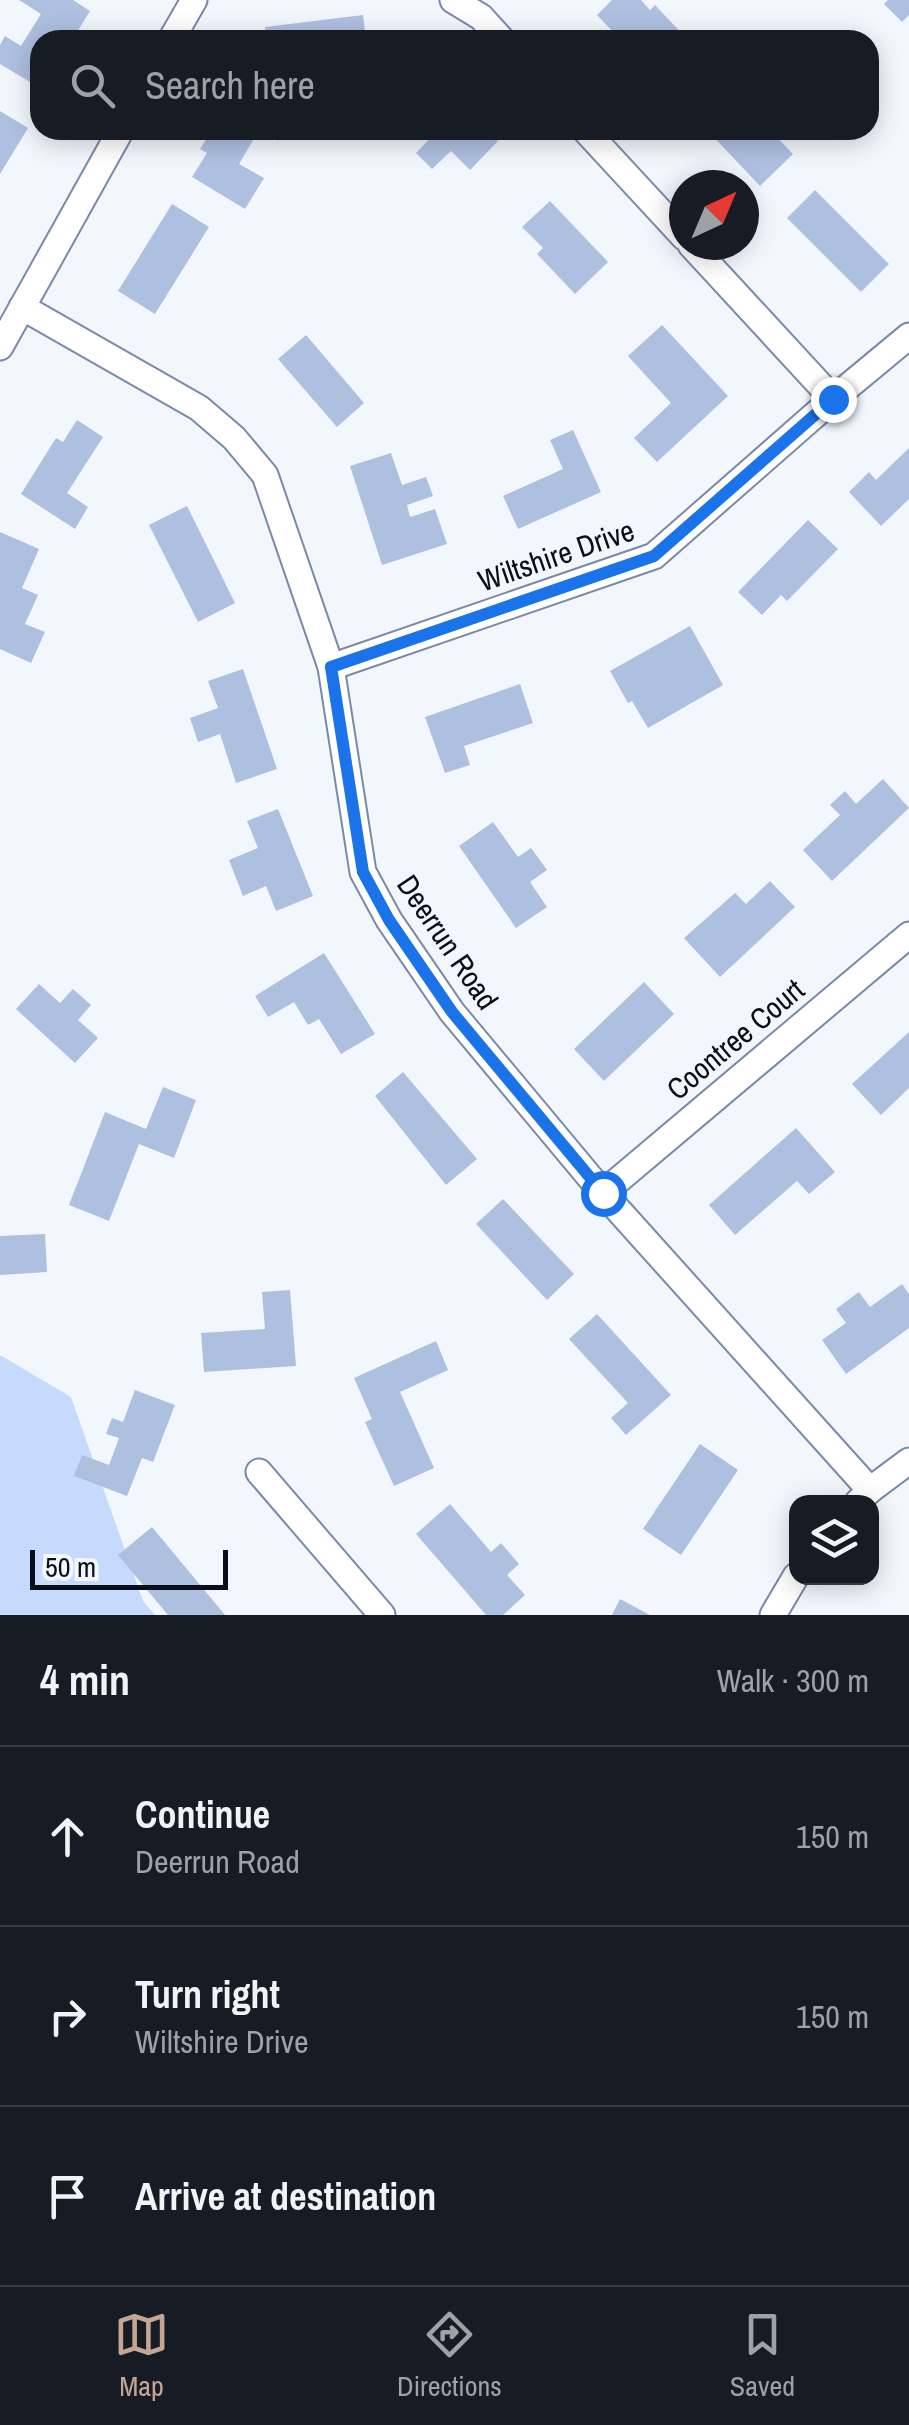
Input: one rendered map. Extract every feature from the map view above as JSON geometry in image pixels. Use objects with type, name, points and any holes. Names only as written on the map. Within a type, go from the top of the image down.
[{"type":"street","points":[[178,30],[194,0]]},
{"type":"street","points":[[453,0],[481,17],[493,30]]},
{"type":"street","points":[[0,347],[115,140]]},
{"type":"street","points":[[594,140],[669,221]]},
{"type":"street","points":[[705,260],[833,399]]},
{"type":"street","name":"Deerrun Road","points":[[22,307],[199,408],[234,438],[265,476],[331,667],[363,872],[389,920],[452,1012],[863,1495]]},
{"type":"street","name":"Wiltshire Drive","points":[[331,667],[654,556],[909,336]]},
{"type":"street","name":"Coontree Court","points":[[603,1193],[909,935]]},
{"type":"street","points":[[865,1495],[909,1462]]},
{"type":"street","points":[[259,1472],[382,1615]]},
{"type":"street","points":[[772,1615],[790,1585]]},
{"type":"shaded area","points":[[0,1355],[71,1397],[143,1601],[155,1615],[0,1615]]},
{"type":"building","points":[[19,0],[73,0],[90,11],[78,30],[31,30],[41,14]]},
{"type":"building","points":[[612,0],[641,0],[650,10],[655,5],[678,30],[611,30],[597,15]]},
{"type":"building","points":[[888,0],[909,0],[909,15],[902,22],[884,4]]},
{"type":"building","points":[[363,15],[365,30],[265,30],[265,27]]},
{"type":"building","points":[[30,32],[30,82],[0,64],[0,45],[5,36],[21,46]]},
{"type":"building","points":[[0,111],[28,128],[0,174]]},
{"type":"building","points":[[206,140],[253,140],[239,164],[264,178],[245,209],[192,177],[207,153],[200,149]]},
{"type":"building","points":[[428,140],[498,141],[470,170],[451,151],[432,169],[416,153]]},
{"type":"building","points":[[716,140],[780,140],[793,154],[760,186],[759,170],[745,170]]},
{"type":"building","points":[[815,190],[889,264],[861,292],[787,218]]},
{"type":"building","points":[[550,201],[608,262],[575,294],[537,254],[543,248],[522,227]]},
{"type":"building","points":[[172,204],[209,227],[155,314],[118,291]]},
{"type":"building","points":[[662,325],[728,396],[657,462],[634,438],[671,403],[628,356]]},
{"type":"building","points":[[306,335],[364,403],[337,427],[278,359]]},
{"type":"building","points":[[77,420],[103,437],[67,493],[88,507],[75,529],[21,494],[56,438],[63,442]]},
{"type":"building","points":[[573,430],[601,492],[518,529],[503,496],[563,469],[550,440]]},
{"type":"building","points":[[909,448],[909,499],[881,526],[849,492],[869,472],[876,480]]},
{"type":"building","points":[[391,453],[402,485],[426,477],[433,496],[407,505],[410,517],[435,509],[447,544],[382,565],[350,466]]},
{"type":"building","points":[[187,506],[235,603],[198,622],[149,525]]},
{"type":"building","points":[[808,520],[838,549],[787,601],[781,595],[762,615],[738,592]]},
{"type":"building","points":[[0,532],[39,549],[22,588],[38,595],[25,624],[45,632],[31,663],[0,649]]},
{"type":"building","points":[[690,626],[723,685],[648,728],[610,671]]},
{"type":"building","points":[[243,669],[277,769],[236,783],[220,734],[198,742],[190,718],[218,708],[208,681]]},
{"type":"building","points":[[520,684],[533,723],[464,746],[470,765],[445,773],[425,717]]},
{"type":"building","points":[[883,779],[909,808],[832,881],[803,850],[840,815],[830,805],[845,791],[856,804]]},
{"type":"building","points":[[278,809],[313,896],[276,911],[266,886],[243,896],[229,860],[258,848],[247,821]]},
{"type":"building","points":[[493,822],[518,857],[531,848],[547,870],[530,882],[547,907],[516,928],[459,846]]},
{"type":"building","points":[[770,881],[795,907],[720,977],[684,938],[735,893],[746,904]]},
{"type":"building","points":[[324,953],[375,1034],[341,1054],[319,1019],[308,1025],[294,1002],[268,1017],[255,996]]},
{"type":"building","points":[[644,982],[674,1014],[604,1081],[574,1049]]},
{"type":"building","points":[[39,984],[60,1003],[73,989],[91,1005],[78,1020],[98,1038],[75,1063],[16,1009]]},
{"type":"building","points":[[909,1032],[909,1088],[881,1115],[852,1084]]},
{"type":"building","points":[[403,1072],[477,1159],[446,1185],[375,1096]]},
{"type":"building","points":[[163,1087],[196,1100],[174,1158],[139,1144],[109,1221],[69,1205],[105,1112],[146,1129]]},
{"type":"building","points":[[796,1128],[835,1172],[809,1194],[797,1181],[735,1235],[709,1205]]},
{"type":"building","points":[[503,1199],[574,1274],[547,1300],[476,1224]]},
{"type":"building","points":[[45,1234],[47,1272],[0,1275],[0,1236]]},
{"type":"building","points":[[902,1284],[909,1294],[909,1328],[846,1374],[822,1340],[846,1323],[836,1309],[859,1292],[870,1307]]},
{"type":"building","points":[[290,1290],[296,1366],[204,1372],[201,1333],[265,1329],[262,1292]]},
{"type":"building","points":[[597,1314],[671,1395],[626,1435],[611,1418],[628,1403],[569,1339]]},
{"type":"building","points":[[436,1341],[448,1370],[400,1392],[434,1468],[394,1486],[365,1422],[372,1419],[354,1378]]},
{"type":"building","points":[[135,1390],[175,1405],[153,1462],[142,1458],[127,1496],[74,1476],[82,1455],[109,1465],[119,1438],[106,1434],[112,1418],[123,1422]]},
{"type":"building","points":[[700,1444],[738,1470],[681,1555],[643,1529]]},
{"type":"building","points":[[450,1504],[491,1552],[501,1543],[519,1564],[507,1575],[525,1595],[503,1615],[486,1615],[416,1534]]},
{"type":"building","points":[[152,1527],[225,1615],[168,1615],[118,1555]]},
{"type":"building","points":[[620,1599],[650,1615],[612,1615]]},
{"type":"route","points":[[603,1193],[452,1012],[389,920],[363,872],[331,667],[654,556],[833,399]]}]
